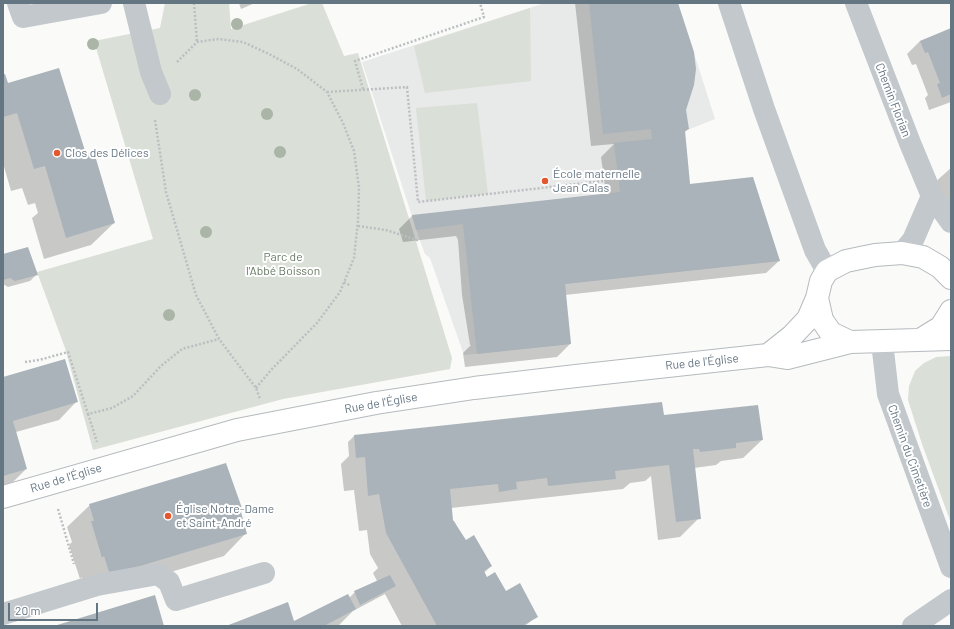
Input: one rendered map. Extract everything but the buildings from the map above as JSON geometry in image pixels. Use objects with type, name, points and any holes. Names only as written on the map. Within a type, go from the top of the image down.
[{"type":"main road","points":[[768,355],[792,336],[808,319],[817,298],[821,281],[827,271],[846,261],[902,253],[923,257],[940,267],[951,278]]},
{"type":"main road","points":[[817,298],[822,320],[830,333],[850,342],[951,339]]},
{"type":"main road","points":[[920,340],[941,327],[951,311]]},
{"type":"main road","name":"Rue de l'Église","points":[[3,497],[237,430],[376,403],[474,388],[768,355],[787,358],[820,348],[850,342]]},
{"type":"street","points":[[18,3],[23,17],[101,3]]},
{"type":"street","points":[[134,3],[151,72],[160,94]]},
{"type":"street","points":[[729,3],[764,110],[815,250],[827,271]]},
{"type":"street","name":"Chemin Florian","points":[[856,3],[932,196],[951,222]]},
{"type":"street","points":[[902,253],[913,240],[932,196]]},
{"type":"street","name":"Chemin du Cimetière","points":[[882,342],[888,394],[951,567]]},
{"type":"street","points":[[3,614],[97,585],[158,574],[169,582],[176,600],[264,573]]},
{"type":"street","points":[[913,626],[951,600]]},
{"type":"path","points":[[194,3],[197,42]]},
{"type":"path","points":[[363,89],[355,61],[484,17],[480,3]]},
{"type":"path","points":[[218,39],[243,42],[297,69],[327,92],[343,123],[354,151],[359,188],[358,226],[354,258],[340,292],[317,323],[271,370],[256,388],[219,339],[196,295],[166,192],[155,119],[160,94],[174,65],[197,42],[218,39]]},
{"type":"path","points":[[327,92],[407,87],[418,202],[612,180]]},
{"type":"path","points":[[358,226],[386,230],[420,241]]},
{"type":"path","points":[[344,282],[351,286]]},
{"type":"path","points":[[25,362],[39,360],[68,352],[88,414],[112,408],[133,396],[161,366],[182,349],[219,339]]},
{"type":"shaded area","name":"École maternelle Jean Calas","points":[[545,3],[678,3],[715,119],[685,131],[690,184],[753,177],[780,261],[565,284],[571,344],[464,355],[430,258],[425,254],[420,241],[362,62]]},
{"type":"green space","name":"Parc de l'Abbé Boisson","points":[[165,3],[229,3],[231,29],[312,3],[322,3],[344,56],[358,53],[452,358],[450,369],[283,399],[93,450],[65,348],[37,272],[153,239],[94,41],[160,28]]},
{"type":"green space","points":[[530,8],[531,81],[425,93],[414,46]]},
{"type":"green space","points":[[477,103],[488,194],[426,201],[416,108]]},
{"type":"green space","points":[[951,356],[951,523],[922,444],[908,400],[909,386],[915,371],[924,363],[936,357]]},
{"type":"place","name":"Clos des Délices","points":[[57,153]]},
{"type":"place","name":"École maternelle Jean Calas","points":[[545,181]]},
{"type":"place","name":"Église Notre-Dame et Saint-André","points":[[168,516]]}]
